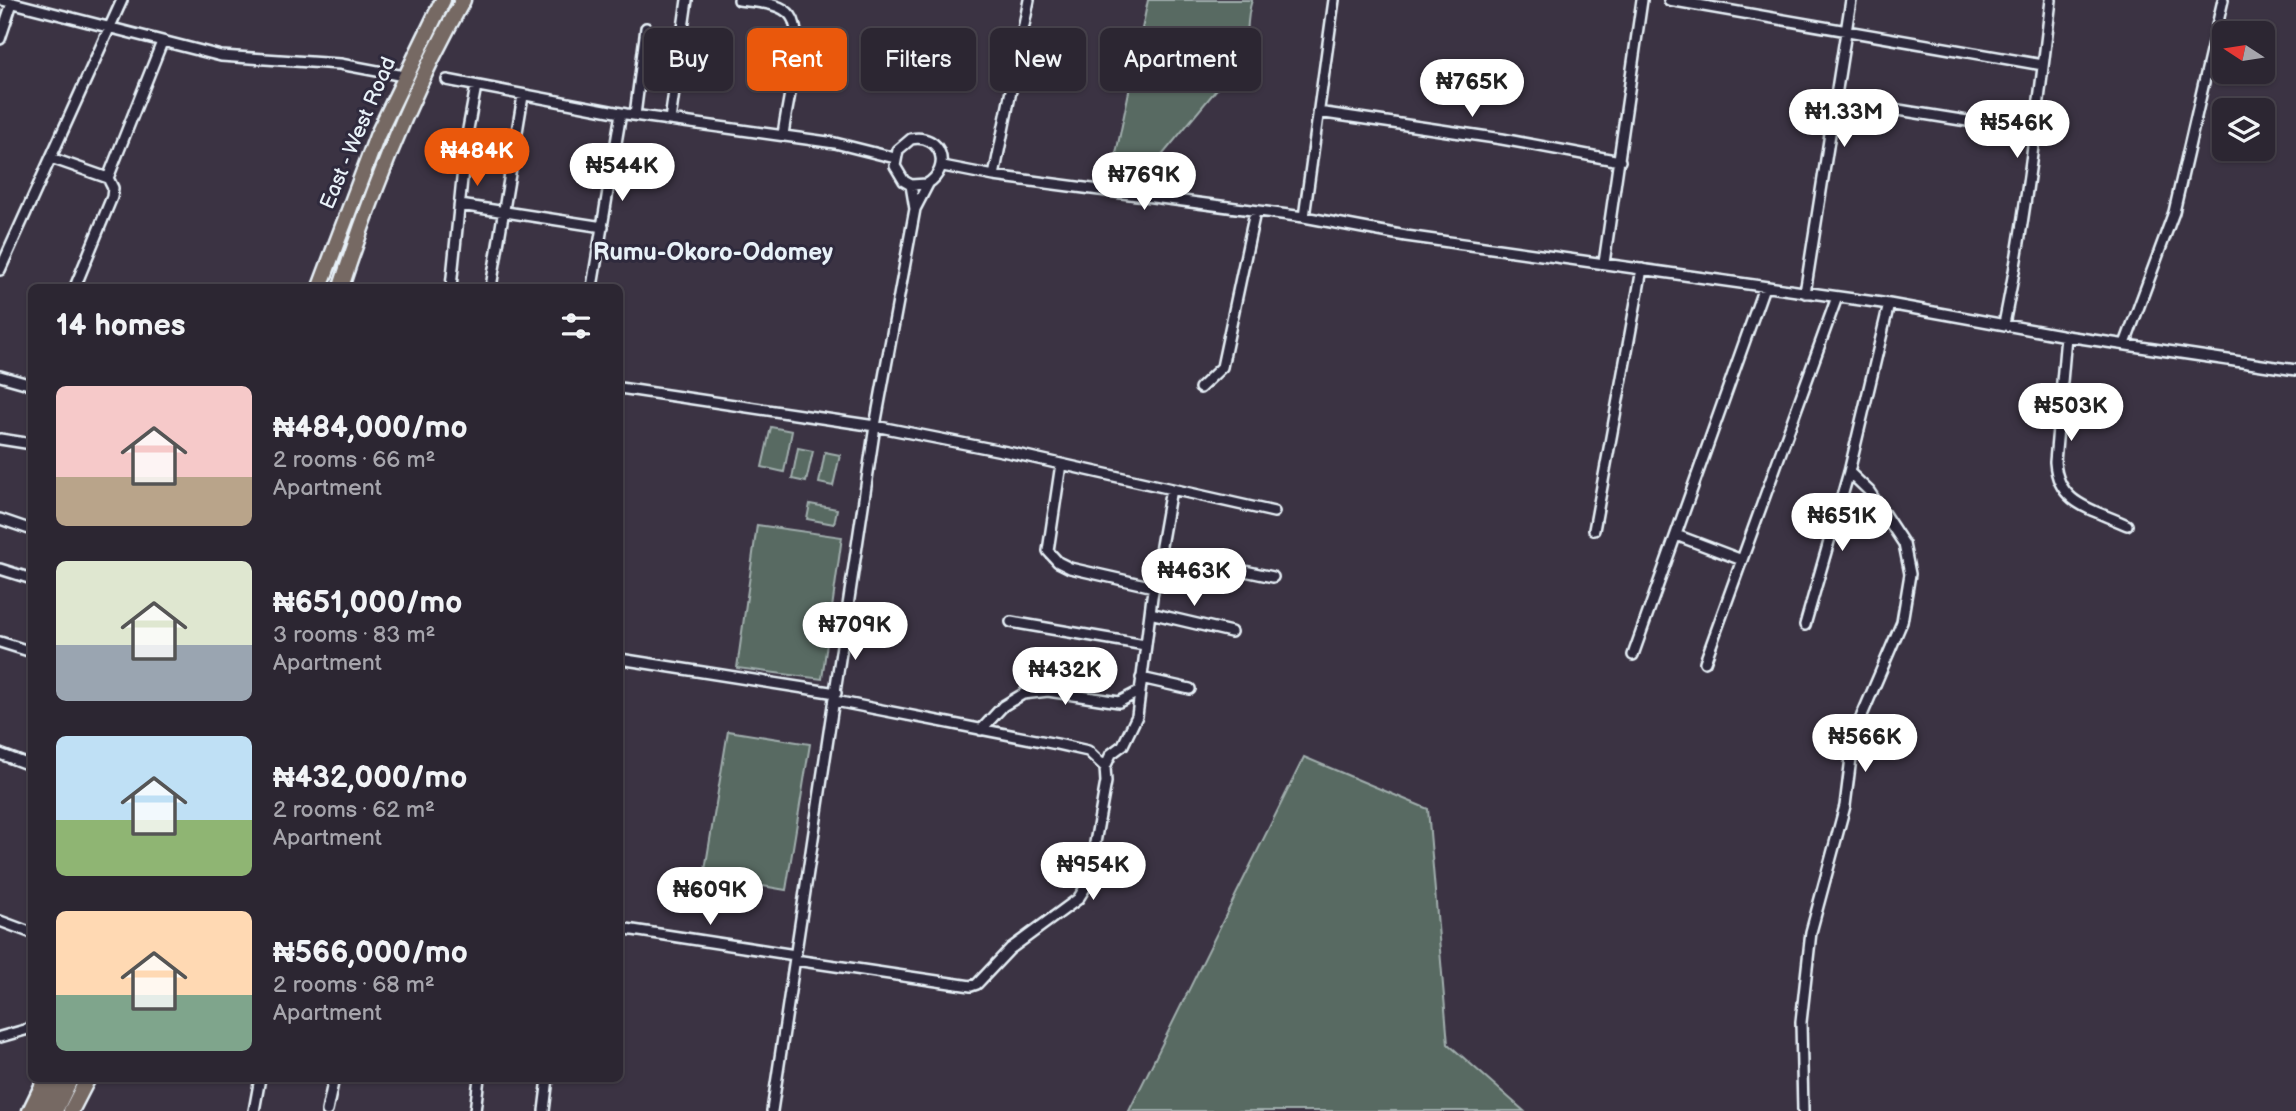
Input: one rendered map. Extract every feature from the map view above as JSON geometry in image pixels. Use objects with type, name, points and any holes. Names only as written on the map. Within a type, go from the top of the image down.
[{"type":"main road","name":"East - West Road","points":[[321,284],[352,197],[404,76],[443,0]]},
{"type":"main road","name":"East - West Road","points":[[342,284],[395,143],[463,0]]},
{"type":"main road","points":[[30,1111],[44,1082]]},
{"type":"main road","points":[[41,1111],[55,1082]]},
{"type":"main road","points":[[55,1111],[69,1082]]},
{"type":"main road","points":[[71,1111],[86,1082]]},
{"type":"street","points":[[2,0],[221,56],[340,64],[404,76]]},
{"type":"street","points":[[0,270],[122,0]]},
{"type":"street","points":[[670,120],[687,0]]},
{"type":"street","points":[[739,0],[782,9],[792,16],[797,34],[783,136]]},
{"type":"street","points":[[994,176],[1029,0]]},
{"type":"street","points":[[1304,217],[1334,0]]},
{"type":"street","points":[[1604,263],[1642,0]]},
{"type":"street","points":[[1669,0],[2043,65]]},
{"type":"street","points":[[1805,293],[1851,0]]},
{"type":"street","points":[[2004,324],[2017,260],[2036,132],[2051,0]]},
{"type":"street","points":[[2125,344],[2174,212],[2223,0]]},
{"type":"street","points":[[0,39],[12,3]]},
{"type":"street","points":[[108,178],[162,42]]},
{"type":"street","points":[[635,115],[644,45]]},
{"type":"street","points":[[447,80],[621,113],[835,143],[895,158]]},
{"type":"street","points":[[451,284],[476,86]]},
{"type":"street","points":[[492,284],[523,96]]},
{"type":"street","points":[[1836,100],[2036,132]]},
{"type":"street","points":[[1318,112],[1502,139],[1620,160]]},
{"type":"street","points":[[593,284],[621,113]]},
{"type":"street","points":[[772,1111],[875,426],[915,209],[928,184],[940,174],[943,166],[940,150],[927,139],[919,138],[904,144],[895,158],[898,174],[911,185],[915,209]]},
{"type":"street","points":[[51,158],[108,178],[113,188],[112,197],[76,284]]},
{"type":"street","points":[[943,166],[994,176],[1304,217],[1406,236],[1889,304],[2066,336],[2296,370]]},
{"type":"street","points":[[911,185],[928,184]]},
{"type":"street","points":[[460,205],[603,227]]},
{"type":"street","points":[[1200,388],[1222,367],[1255,212]]},
{"type":"street","points":[[1594,530],[1642,269]]},
{"type":"street","points":[[1633,655],[1764,287]]},
{"type":"street","points":[[1704,662],[1837,297]]},
{"type":"street","points":[[1805,625],[1849,472],[1889,304]]},
{"type":"street","points":[[2066,336],[2054,462],[2056,482],[2063,492],[2080,503],[2127,525]]},
{"type":"street","points":[[0,376],[28,384]]},
{"type":"street","points":[[623,387],[875,426],[1061,464],[1273,512]]},
{"type":"street","points":[[0,439],[28,443]]},
{"type":"street","points":[[1061,464],[1048,551],[1058,562],[1070,568],[1154,587]]},
{"type":"street","points":[[1803,1111],[1801,1023],[1811,932],[1850,783],[1854,734],[1902,622],[1910,575],[1904,544],[1869,491],[1849,472]]},
{"type":"street","points":[[623,928],[971,986],[977,984],[1010,949],[1067,908],[1085,888],[1106,782],[1105,767],[1111,754],[1123,745],[1137,716],[1145,645],[1171,489]]},
{"type":"street","points":[[0,519],[28,529]]},
{"type":"street","points":[[1676,535],[1742,560]]},
{"type":"street","points":[[1160,553],[1273,577]]},
{"type":"street","points":[[0,569],[28,578]]},
{"type":"street","points":[[1150,613],[1231,632]]},
{"type":"street","points":[[1011,622],[1145,645]]},
{"type":"street","points":[[0,642],[28,651]]},
{"type":"street","points":[[623,660],[835,697],[1088,751],[1105,767]]},
{"type":"street","points":[[1141,678],[1190,689]]},
{"type":"street","points":[[981,730],[1003,706],[1023,694],[1048,691],[1119,702],[1140,691]]},
{"type":"street","points":[[0,754],[28,764]]},
{"type":"street","points":[[0,921],[28,932]]},
{"type":"street","points":[[0,1037],[28,1029]]},
{"type":"street","points":[[254,1111],[259,1082]]},
{"type":"street","points":[[327,1111],[333,1082]]},
{"type":"street","points":[[475,1111],[479,1082]]},
{"type":"street","points":[[544,1111],[548,1082]]},
{"type":"green space","points":[[1148,0],[1252,0],[1248,28],[1142,28]]},
{"type":"green space","points":[[1129,91],[1215,91],[1140,182],[1111,178]]},
{"type":"green space","points":[[771,427],[792,431],[784,472],[762,467]]},
{"type":"green space","points":[[798,448],[813,451],[806,482],[792,479]]},
{"type":"green space","points":[[825,452],[840,455],[833,486],[819,483]]},
{"type":"green space","points":[[810,504],[837,509],[834,524],[807,519]]},
{"type":"green space","points":[[757,525],[842,537],[822,679],[737,668]]},
{"type":"green space","points":[[728,731],[810,744],[786,890],[704,876]]},
{"type":"green space","points":[[1304,757],[1428,809],[1448,1044],[1524,1111],[1129,1111]]},
{"type":"district","name":"Rumu-Okoro-Odomey","points":[[713,252]]}]
